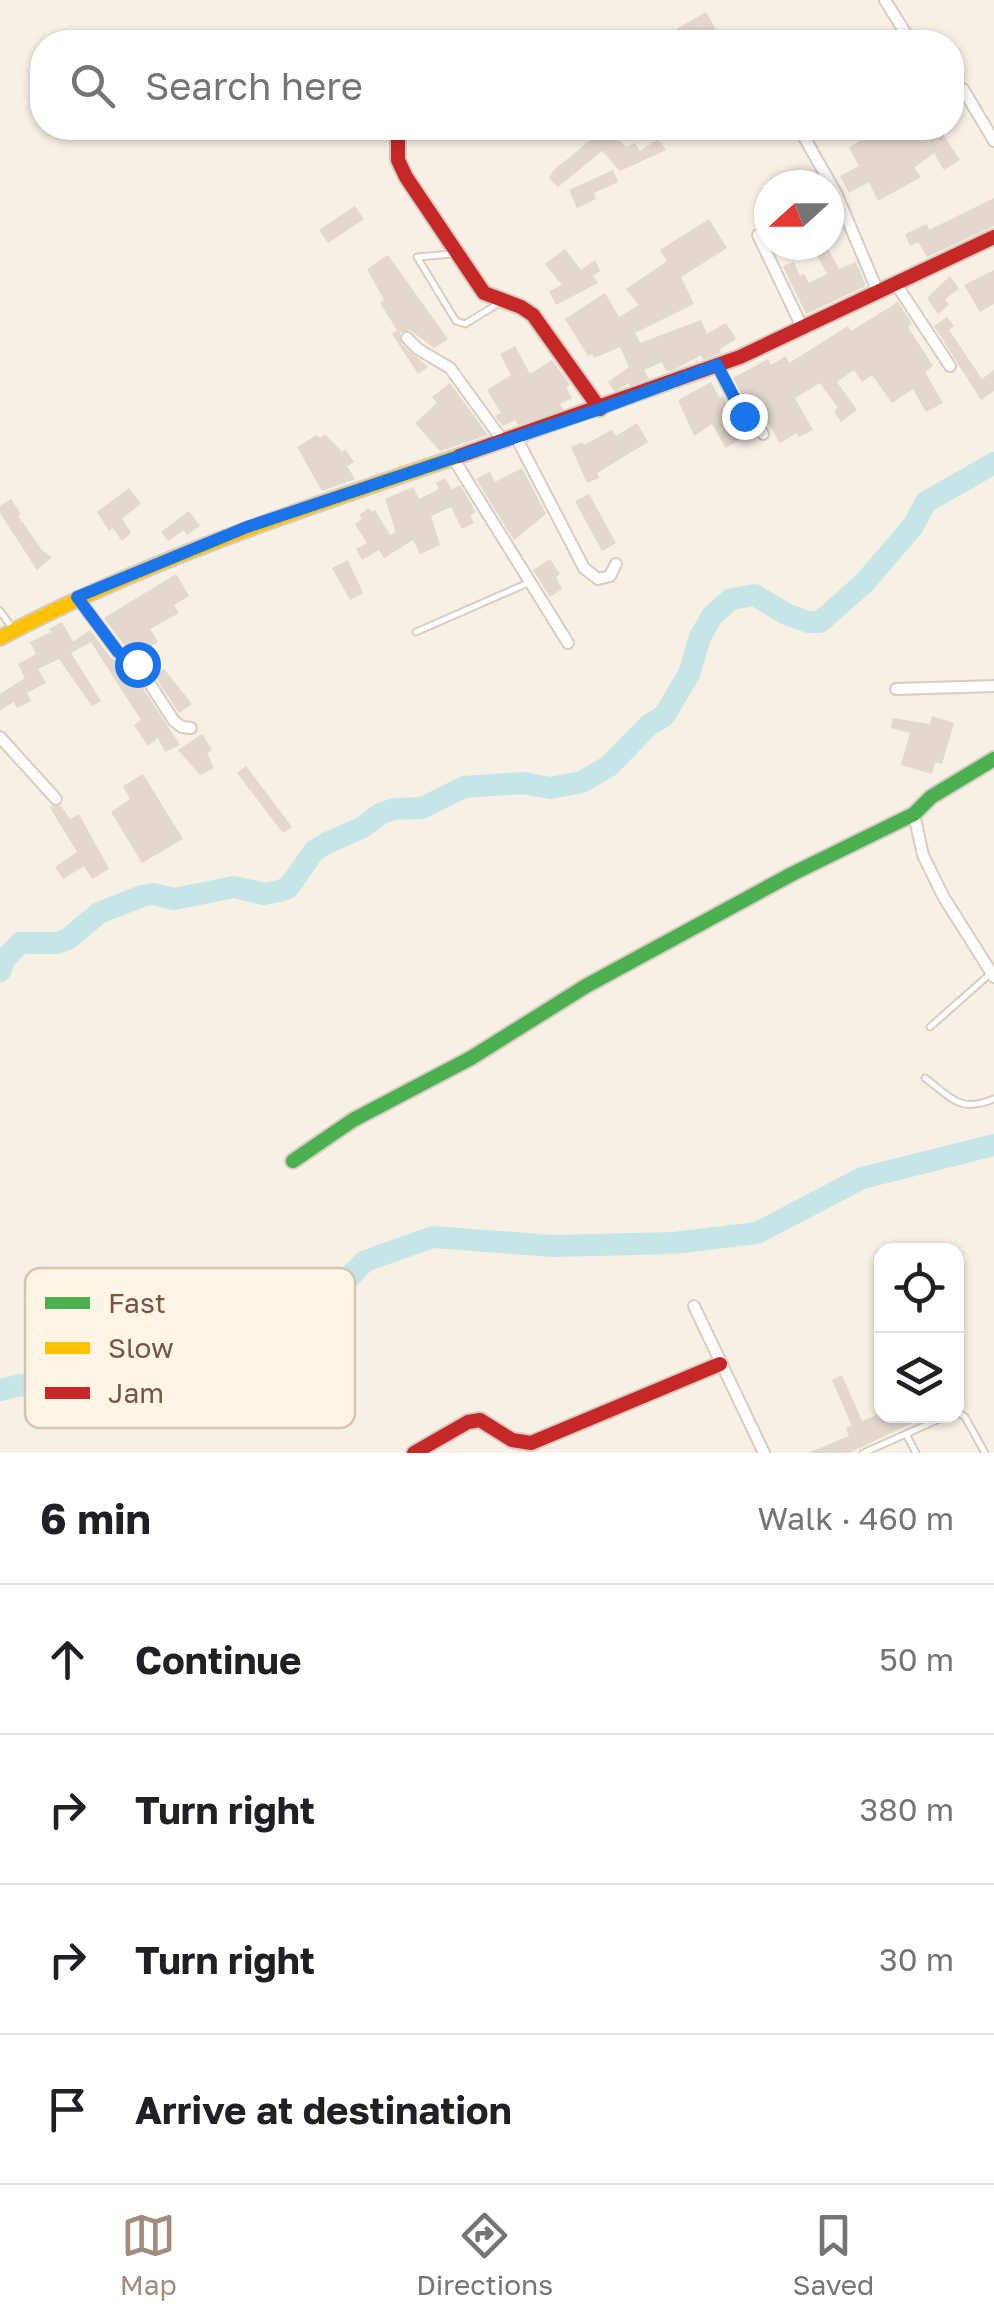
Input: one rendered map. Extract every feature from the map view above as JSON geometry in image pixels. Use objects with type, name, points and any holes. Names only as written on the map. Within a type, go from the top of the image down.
[{"type":"street","points":[[885,0],[904,30]]},
{"type":"street","points":[[964,91],[994,141]]},
{"type":"street","points":[[398,140],[398,160],[406,177],[484,293],[493,299],[524,305],[600,409]]},
{"type":"street","points":[[806,140],[837,195],[878,292]]},
{"type":"street","points":[[7,634],[77,597],[247,527],[600,409],[717,365],[994,237]]},
{"type":"street","points":[[770,260],[802,328]]},
{"type":"street","points":[[896,284],[950,366]]},
{"type":"street","points":[[407,338],[450,368],[509,439],[584,568],[598,579],[610,576],[616,564]]},
{"type":"street","points":[[717,365],[740,411],[763,434]]},
{"type":"street","points":[[454,458],[568,642]]},
{"type":"street","points":[[77,597],[118,652],[137,664],[174,721],[182,728],[191,728]]},
{"type":"street","points":[[896,689],[994,686]]},
{"type":"street","points":[[0,737],[56,799]]},
{"type":"street","points":[[293,1160],[353,1120],[471,1058],[586,986],[792,874],[914,814],[931,797],[994,759]]},
{"type":"street","points":[[914,814],[923,855],[992,975]]},
{"type":"street","points":[[694,1306],[764,1453]]},
{"type":"street","points":[[414,1453],[468,1422],[480,1420],[512,1440],[531,1443],[720,1364]]},
{"type":"lane","points":[[457,254],[416,256],[456,321],[465,324],[503,300]]},
{"type":"lane","points":[[416,632],[531,582]]},
{"type":"lane","points":[[0,612],[7,634]]},
{"type":"lane","points":[[930,1027],[992,975]]},
{"type":"lane","points":[[925,1078],[961,1105],[976,1106],[994,1099]]},
{"type":"lane","points":[[964,1416],[985,1453]]},
{"type":"lane","points":[[863,1453],[930,1423]]},
{"type":"lane","points":[[906,1434],[916,1453]]},
{"type":"building","points":[[706,12],[716,30],[675,30]]},
{"type":"building","points":[[590,140],[618,140],[626,147],[635,143],[640,151],[659,140],[666,150],[620,171],[602,151],[558,187],[549,178]]},
{"type":"building","points":[[861,140],[947,140],[960,160],[944,170],[934,153],[914,168],[921,177],[878,201],[869,182],[849,193],[844,174],[859,166],[849,148]]},
{"type":"building","points":[[613,170],[618,182],[594,193],[596,199],[577,208],[569,190]]},
{"type":"building","points":[[994,198],[994,226],[927,257],[918,242],[910,246],[905,234],[927,224],[929,230]]},
{"type":"building","points":[[355,206],[364,219],[328,243],[319,230]]},
{"type":"building","points":[[709,219],[727,248],[681,277],[694,304],[635,333],[640,343],[701,320],[707,334],[726,323],[736,339],[720,349],[721,353],[703,360],[701,355],[672,371],[666,371],[662,362],[644,370],[649,379],[630,386],[628,383],[615,392],[608,382],[629,367],[620,347],[594,358],[592,354],[588,356],[565,319],[605,293],[619,317],[639,305],[626,289],[667,261],[660,250]]},
{"type":"building","points":[[565,249],[581,270],[595,260],[600,271],[593,276],[598,283],[556,305],[549,291],[562,285],[545,264]]},
{"type":"building","points":[[388,255],[448,339],[434,348],[410,330],[400,333],[401,344],[428,367],[418,374],[392,334],[397,330],[380,303],[384,300],[367,269]]},
{"type":"building","points":[[819,260],[834,260],[839,269],[856,262],[866,286],[806,314],[783,266],[794,262],[800,276],[804,274],[809,283],[827,274]]},
{"type":"building","points":[[994,270],[994,304],[980,312],[964,285]]},
{"type":"building","points":[[950,276],[959,289],[945,299],[949,305],[938,314],[927,298]]},
{"type":"building","points":[[898,302],[912,324],[908,327],[933,366],[925,372],[943,403],[926,412],[913,389],[892,403],[872,375],[862,382],[854,370],[837,382],[857,410],[841,422],[834,411],[838,408],[820,383],[795,398],[813,430],[799,437],[797,433],[780,443],[764,416],[747,405],[733,378],[768,359],[771,365],[786,356],[789,363],[848,326],[851,331]]},
{"type":"building","points":[[947,317],[954,326],[949,330],[982,379],[994,370],[994,391],[981,400],[934,326]]},
{"type":"building","points":[[515,346],[530,374],[552,360],[570,385],[566,388],[572,398],[560,404],[564,410],[503,426],[495,416],[501,413],[487,390],[511,375],[500,354]]},
{"type":"building","points":[[711,382],[733,416],[751,433],[726,448],[712,424],[694,436],[678,400]]},
{"type":"building","points":[[450,383],[488,435],[440,451],[415,423],[437,403],[432,397]]},
{"type":"building","points":[[637,423],[648,442],[587,483],[571,447],[582,442],[584,445],[612,430],[616,436]]},
{"type":"building","points":[[325,434],[342,452],[345,449],[354,462],[347,466],[355,479],[322,491],[297,447]]},
{"type":"building","points":[[522,468],[546,514],[514,540],[476,479],[490,472],[495,482]]},
{"type":"building","points":[[445,478],[452,490],[460,485],[476,512],[470,516],[474,523],[462,529],[451,507],[431,516],[440,545],[420,554],[413,540],[384,558],[379,550],[362,560],[356,549],[367,543],[355,524],[362,519],[359,515],[369,508],[375,510],[390,535],[396,532],[385,499],[413,487],[419,499],[439,489],[436,483]]},
{"type":"building","points":[[129,488],[141,504],[122,518],[131,533],[122,541],[113,528],[109,531],[97,512]]},
{"type":"building","points":[[589,494],[616,543],[602,551],[575,501]]},
{"type":"building","points":[[11,499],[42,550],[52,557],[37,570],[0,513],[0,506]]},
{"type":"building","points":[[189,511],[200,526],[187,535],[184,530],[168,541],[161,532]]},
{"type":"building","points":[[550,559],[560,574],[556,577],[562,589],[550,597],[533,570]]},
{"type":"building","points":[[348,560],[363,593],[350,600],[332,568]]},
{"type":"building","points":[[176,574],[189,596],[174,605],[179,613],[150,629],[158,642],[138,654],[124,645],[104,618]]},
{"type":"building","points":[[62,622],[73,642],[90,630],[111,658],[131,670],[180,745],[165,752],[158,738],[148,746],[134,725],[141,720],[91,642],[71,653],[101,701],[92,706],[59,659],[38,669],[46,683],[27,693],[31,701],[17,708],[14,702],[0,710],[0,694],[25,678],[18,664],[36,654],[30,642]]},
{"type":"building","points":[[164,669],[192,704],[179,713],[155,676]]},
{"type":"building","points":[[932,716],[954,723],[942,764],[935,762],[932,774],[901,765],[910,733],[891,728],[893,718],[930,724]]},
{"type":"building","points":[[202,734],[212,750],[207,753],[214,768],[200,775],[178,750]]},
{"type":"building","points":[[246,766],[292,827],[283,833],[237,773]]},
{"type":"building","points":[[143,774],[183,839],[142,863],[111,812],[130,799],[123,786]]},
{"type":"building","points":[[49,806],[61,806],[70,819],[79,814],[109,869],[92,879],[84,866],[63,879],[55,867],[77,852]]},
{"type":"building","points":[[842,1375],[862,1421],[874,1416],[874,1423],[912,1423],[849,1453],[808,1453],[849,1436],[846,1428],[852,1426],[832,1380]]},
{"type":"waterway","points":[[0,971],[20,943],[57,943],[68,939],[99,913],[142,896],[153,894],[174,899],[234,887],[264,894],[288,888],[314,851],[394,809],[422,808],[464,787],[523,783],[550,788],[582,782],[609,766],[649,725],[664,716],[689,674],[700,637],[712,616],[731,599],[755,595],[786,614],[820,622],[865,582],[913,526],[926,502],[994,463]]},
{"type":"waterway","points":[[355,1271],[365,1261],[433,1237],[553,1246],[674,1243],[757,1233],[862,1178],[994,1145]]},
{"type":"waterway","points":[[0,1390],[25,1386]]},
{"type":"traffic: fast","points":[[293,1161],[353,1120],[471,1058],[586,986],[792,874],[914,814],[931,797],[994,759]]},
{"type":"traffic: slow","points":[[0,638],[168,560],[459,456]]},
{"type":"traffic: jam","points":[[398,140],[398,160],[406,177],[484,293],[533,315],[600,409]]},
{"type":"traffic: jam","points":[[459,456],[740,357],[994,237]]},
{"type":"traffic: jam","points":[[414,1453],[468,1422],[480,1420],[512,1440],[531,1443],[720,1364]]},
{"type":"route","points":[[137,664],[118,652],[77,597],[247,527],[600,409],[717,365],[744,416]]}]
